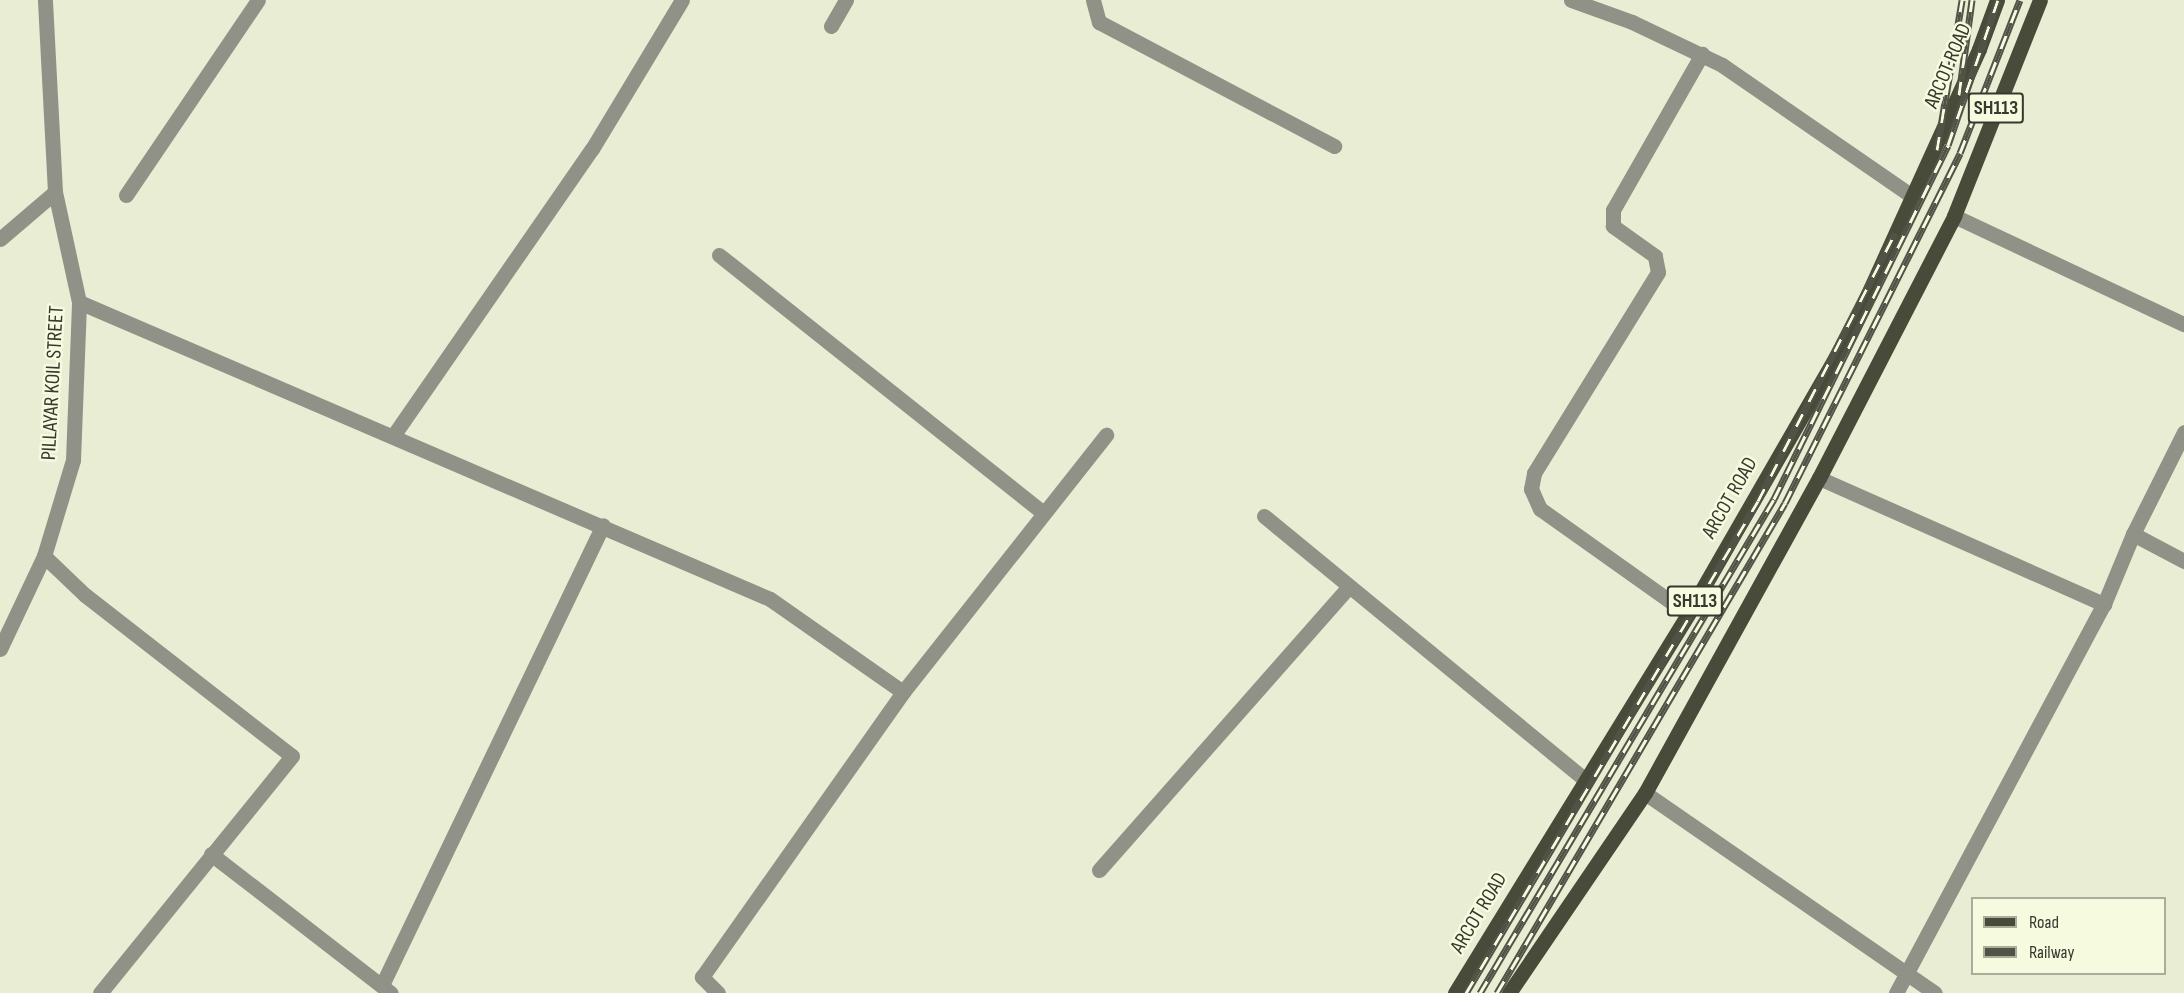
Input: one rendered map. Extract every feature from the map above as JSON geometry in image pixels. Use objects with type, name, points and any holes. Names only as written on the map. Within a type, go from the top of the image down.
[{"type":"main road","name":"ARCOT ROAD","points":[[1455,993],[1584,779],[1688,614],[1853,327],[1913,197],[1997,0]]},
{"type":"main road","name":"SH113","points":[[1509,993],[1645,793],[1819,478],[1954,216],[2040,0]]},
{"type":"street","name":"PILLAYAR KOIL STREET","points":[[0,649],[44,556],[73,460],[79,302],[55,192],[45,0]]},
{"type":"street","points":[[126,195],[258,0]]},
{"type":"street","points":[[393,436],[592,149],[682,0]]},
{"type":"street","points":[[831,26],[846,0]]},
{"type":"street","points":[[1093,0],[1099,22],[1334,146]]},
{"type":"street","points":[[1570,0],[1632,22],[1702,54],[1780,102],[1913,197]]},
{"type":"street","points":[[1688,614],[1540,509],[1531,489],[1534,473],[1658,272],[1655,256],[1613,225],[1613,210],[1702,54]]},
{"type":"street","points":[[0,239],[55,192]]},
{"type":"street","points":[[1954,216],[2184,324]]},
{"type":"street","points":[[719,255],[1043,513]]},
{"type":"street","points":[[79,302],[603,525],[770,599],[903,692]]},
{"type":"street","points":[[1896,993],[2104,604],[2133,534],[2184,432]]},
{"type":"street","points":[[718,993],[702,977],[903,692],[1106,435]]},
{"type":"street","points":[[1819,478],[2104,604]]},
{"type":"street","points":[[1264,516],[1348,588],[1584,779]]},
{"type":"street","points":[[211,854],[386,989],[603,525]]},
{"type":"street","points":[[2133,534],[2184,561]]},
{"type":"street","points":[[44,556],[85,595],[292,756],[100,993]]},
{"type":"street","points":[[1100,870],[1348,588]]},
{"type":"street","points":[[1645,793],[1935,993]]},
{"type":"railway","points":[[1937,150],[1962,0]]},
{"type":"railway","points":[[1959,95],[1972,0]]},
{"type":"railway","points":[[1480,993],[1774,499],[1948,145],[1998,0]]},
{"type":"railway","points":[[1497,993],[1785,503],[1960,153],[2020,0]]},
{"type":"railway","points":[[1466,993],[1758,501],[1895,233]]}]
